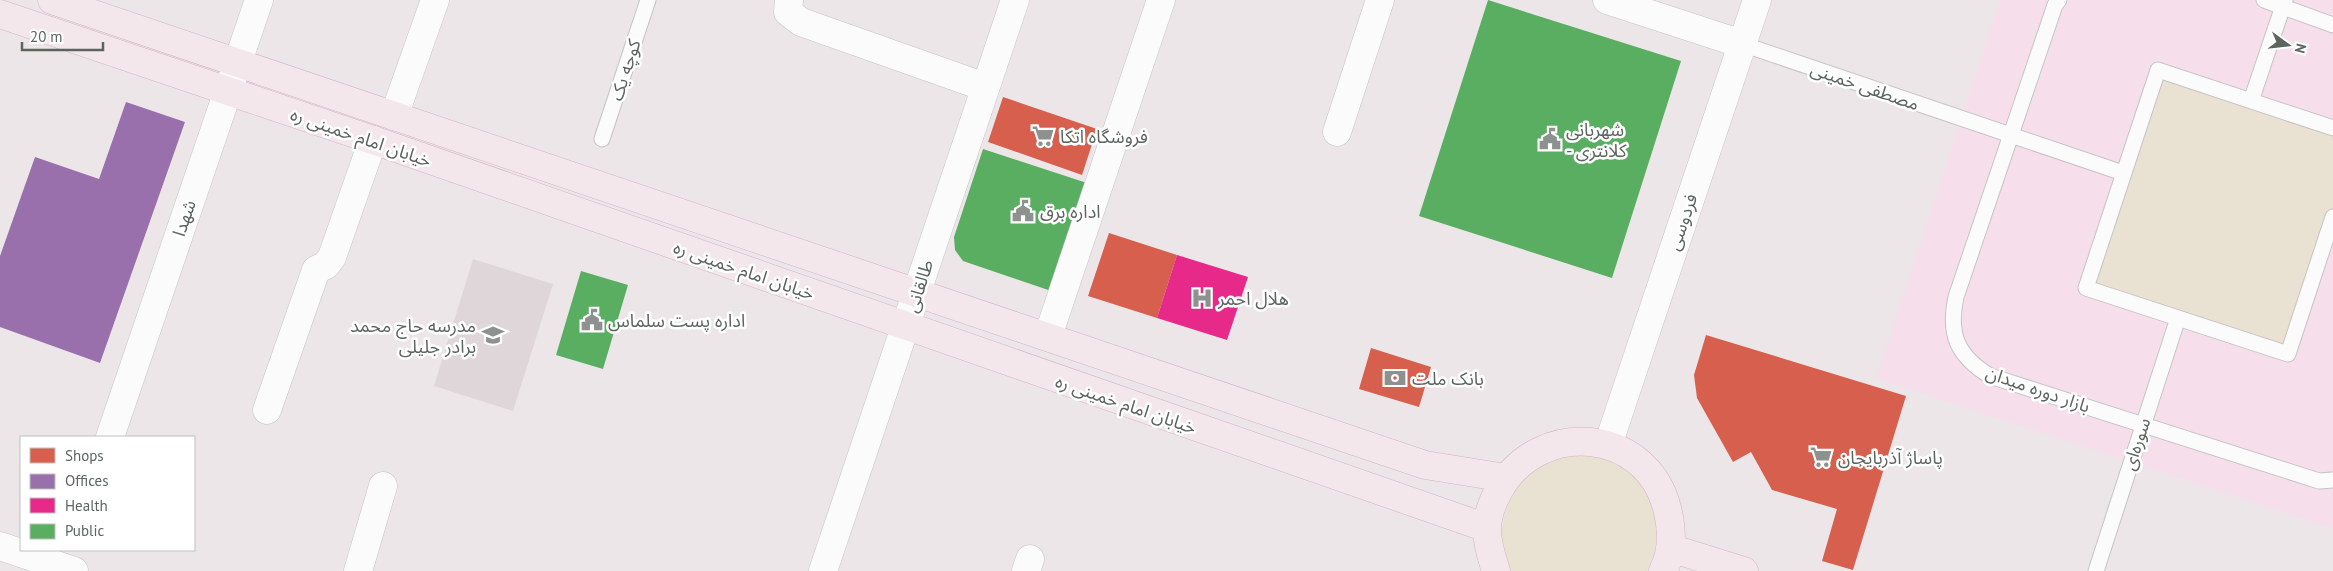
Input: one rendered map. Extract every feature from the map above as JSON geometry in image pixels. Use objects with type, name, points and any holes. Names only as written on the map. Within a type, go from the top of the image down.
[{"type":"main road","name":"خیابان امام خمینی ره","points":[[52,0],[1425,465],[1506,478]]},
{"type":"main road","name":"خیابان امام خمینی ره","points":[[0,14],[372,140],[1487,528]]},
{"type":"main road","points":[[1496,571],[1489,549],[1487,528],[1494,500],[1506,478],[1527,457],[1553,444],[1581,440],[1608,445],[1632,457],[1651,475],[1664,497],[1671,522],[1666,559],[1744,571]]},
{"type":"street","name":"شهدا","points":[[110,436],[259,0]]},
{"type":"street","points":[[394,116],[435,0]]},
{"type":"street","points":[[790,0],[788,12],[801,22],[985,87]]},
{"type":"street","name":"طالقانی","points":[[823,571],[1015,0]]},
{"type":"street","points":[[1048,336],[1161,0]]},
{"type":"street","points":[[1337,132],[1380,0]]},
{"type":"street","name":"مصطفی خمینی","points":[[1606,0],[1742,44]]},
{"type":"street","name":"فردوسی","points":[[1608,445],[1756,0]]},
{"type":"street","points":[[267,410],[316,270],[326,265],[332,257],[372,140]]},
{"type":"street","points":[[358,571],[383,486]]},
{"type":"street","points":[[0,546],[69,565]]},
{"type":"lane","name":"کوچه یک","points":[[602,139],[648,0]]},
{"type":"lane","name":"بازار دوره میدان","points":[[2058,0],[1956,296],[1952,315],[1954,334],[1961,352],[1974,366],[1990,376],[2319,481],[2333,480]]},
{"type":"lane","points":[[2264,0],[2284,3],[2333,25]]},
{"type":"lane","points":[[2251,101],[2284,3]]},
{"type":"lane","name":"مصطفی خمینی","points":[[1742,44],[2124,173]]},
{"type":"lane","points":[[2333,128],[2158,70],[2086,288],[2288,354],[2329,241],[2333,217]]},
{"type":"lane","name":"سوره‌ای","points":[[2096,571],[2178,318]]},
{"type":"shaded area","points":[[2000,0],[2333,0],[2333,529],[1876,378]]},
{"type":"shaded area","points":[[2158,70],[2333,128],[2333,217],[2288,354],[2086,288]]},
{"type":"shaded area","name":"مدرسه حاج محمد برادر جلیلی","points":[[473,259],[553,284],[513,411],[434,386]]},
{"type":"shaded area","points":[[1578,455],[1598,457],[1618,465],[1632,475],[1643,488],[1651,503],[1656,537],[1654,555],[1647,571],[1512,571],[1502,546],[1502,532],[1508,506],[1514,493],[1531,472],[1541,465],[1553,460]]},
{"type":"building: Shops","name":"فروشگاه اتکا","points":[[1003,97],[1097,129],[1082,175],[988,142]]},
{"type":"building: Shops","points":[[1109,233],[1177,255],[1157,318],[1088,296]]},
{"type":"building: Shops","name":"پاساژ آذربایجان","points":[[1706,335],[1906,396],[1853,570],[1822,561],[1837,509],[1772,490],[1751,452],[1733,462],[1697,398],[1694,375]]},
{"type":"building: Shops","name":"بانک ملت","points":[[1371,348],[1431,367],[1419,407],[1359,389]]},
{"type":"building: Offices","points":[[126,102],[185,122],[100,363],[0,327],[0,256],[35,157],[99,179]]},
{"type":"building: Health","name":"هلال احمر","points":[[1177,255],[1248,277],[1227,340],[1157,318]]},
{"type":"building: Public","name":"شهربانی - کلانتری","points":[[1488,0],[1681,61],[1612,278],[1419,216]]},
{"type":"building: Public","name":"اداره برق","points":[[983,149],[1093,185],[1057,293],[963,261],[955,250],[954,237]]},
{"type":"building: Public","name":"اداره پست سلماس","points":[[581,271],[628,285],[603,369],[556,355]]},
{"type":"place","name":"فروشگاه اتکا","points":[[1043,136]]},
{"type":"place","name":"شهربانی - کلانتری","points":[[1550,139]]},
{"type":"place","name":"اداره برق","points":[[1023,211]]},
{"type":"place","name":"هلال احمر","points":[[1202,298]]},
{"type":"place","name":"اداره پست سلماس","points":[[592,320]]},
{"type":"place","name":"مدرسه حاج محمد برادر جلیلی","points":[[493,335]]},
{"type":"place","name":"بانک ملت","points":[[1395,378]]},
{"type":"place","name":"پاساژ آذربایجان","points":[[1821,457]]}]
